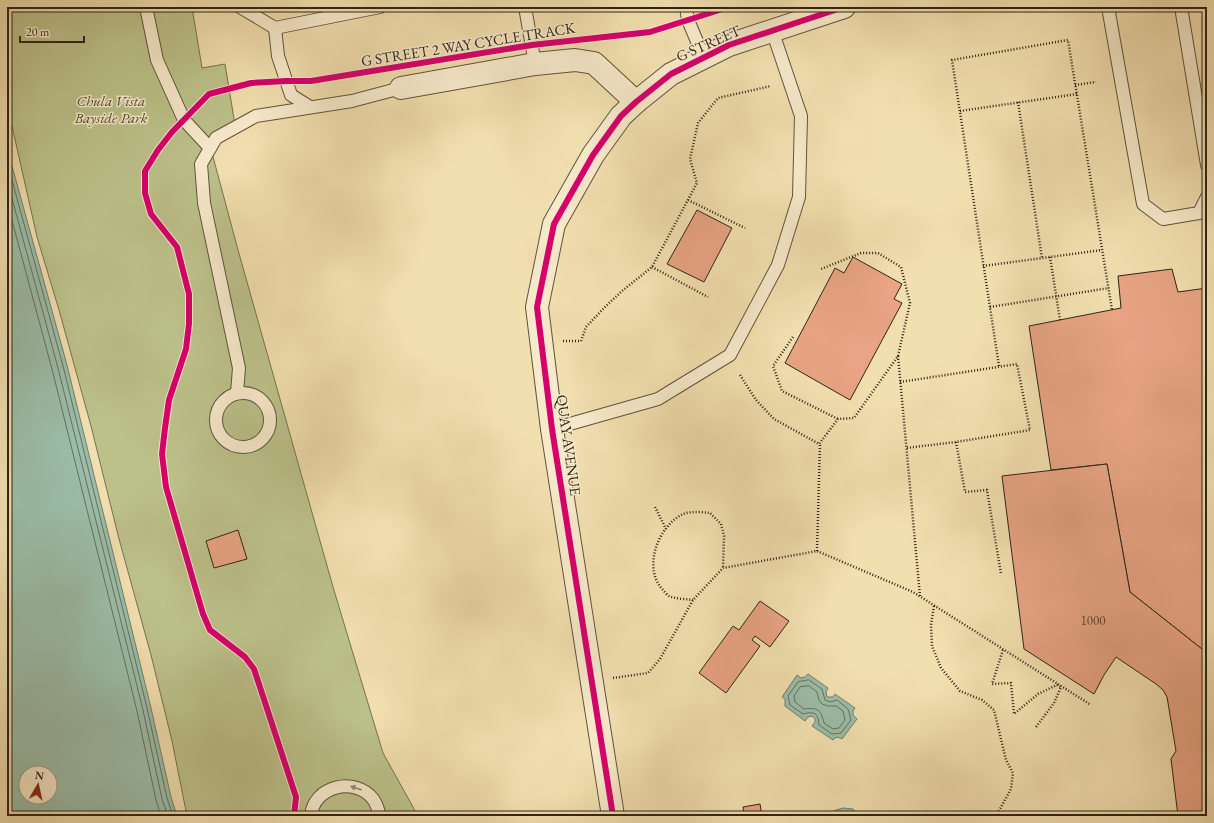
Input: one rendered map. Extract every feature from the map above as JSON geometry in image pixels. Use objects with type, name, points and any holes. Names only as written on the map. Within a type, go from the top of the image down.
[{"type":"street","name":"G STREET","points":[[636,102],[671,74],[729,45],[844,7]]},
{"type":"street","points":[[401,88],[534,64],[575,60],[594,63],[636,102]]},
{"type":"street","name":"QUAY AVENUE","points":[[613,816],[552,430],[537,307],[554,224],[593,155],[621,116],[636,102]]},
{"type":"lane","points":[[146,7],[157,60],[184,120],[210,148]]},
{"type":"lane","points":[[240,7],[274,28],[336,11],[380,7]]},
{"type":"lane","points":[[525,7],[534,64]]},
{"type":"lane","points":[[686,7],[688,20],[704,58]]},
{"type":"lane","points":[[1108,7],[1143,204],[1163,219],[1199,213],[1207,197]]},
{"type":"lane","points":[[1181,7],[1207,165]]},
{"type":"lane","points":[[274,28],[278,56],[291,95],[310,107]]},
{"type":"lane","points":[[552,430],[658,399],[730,355],[778,265],[799,197],[801,116],[772,30]]},
{"type":"lane","points":[[237,393],[239,368],[204,203],[201,164],[216,138],[256,116],[352,101],[401,88]]},
{"type":"lane","points":[[237,393],[251,393],[264,401],[270,414],[270,428],[262,441],[249,447],[234,446],[222,439],[215,426],[216,412],[224,399],[237,393]]},
{"type":"lane","points":[[311,816],[315,802],[322,794],[331,788],[342,786],[356,787],[365,792],[375,802],[380,816]]},
{"type":"path","points":[[999,366],[952,60],[1068,40],[1112,310]]},
{"type":"path","points":[[1075,85],[1096,82]]},
{"type":"path","points":[[560,341],[581,341],[586,327],[605,307],[652,267],[697,183],[690,159],[698,123],[718,98],[771,86]]},
{"type":"path","points":[[960,111],[1077,94]]},
{"type":"path","points":[[1018,102],[1042,258]]},
{"type":"path","points":[[688,200],[745,228]]},
{"type":"path","points":[[983,266],[1102,250]]},
{"type":"path","points":[[820,269],[861,253],[878,253],[901,266],[910,303],[898,356],[920,596]]},
{"type":"path","points":[[1050,256],[1060,320]]},
{"type":"path","points":[[652,267],[708,298]]},
{"type":"path","points":[[990,307],[1109,288]]},
{"type":"path","points":[[792,337],[773,366],[782,391],[838,418],[854,418],[898,356]]},
{"type":"path","points":[[900,382],[1018,364],[1030,430],[956,442],[906,448]]},
{"type":"path","points":[[740,375],[756,400],[774,419],[819,444]]},
{"type":"path","points":[[817,551],[819,444],[838,418]]},
{"type":"path","points":[[956,442],[965,492],[988,490],[1001,574]]},
{"type":"path","points":[[655,507],[666,529]]},
{"type":"path","points":[[693,600],[668,596],[658,585],[653,571],[654,556],[658,542],[673,521],[684,513],[710,513],[721,524],[724,536],[723,568]]},
{"type":"path","points":[[612,678],[648,673],[660,659],[693,600],[723,568],[817,551],[913,592],[1057,685],[1091,705]]},
{"type":"path","points":[[934,606],[931,625],[932,646],[940,668],[960,691],[982,700],[994,710],[1006,760],[1013,773],[1011,789],[996,816]]},
{"type":"path","points":[[1003,650],[992,684],[1011,683],[1014,714],[1038,694],[1057,685]]},
{"type":"path","points":[[1036,727],[1054,703],[1061,687]]},
{"type":"green space","name":"Chula Vista Bayside Park","points":[[7,7],[192,7],[202,68],[225,64],[236,131],[208,138],[333,587],[383,753],[418,816],[187,816],[172,741],[151,655],[119,539],[91,426],[37,237],[7,104]]},
{"type":"water","points":[[7,148],[67,365],[151,708],[171,797],[177,816],[7,816]]},
{"type":"water","points":[[808,674],[828,688],[826,692],[827,697],[833,697],[835,694],[855,708],[853,715],[857,719],[842,739],[838,737],[833,740],[812,726],[815,719],[812,716],[808,717],[805,721],[785,706],[785,699],[782,697],[797,675],[801,678]]},
{"type":"water","points":[[843,808],[853,809],[860,816],[831,816],[833,811]]},
{"type":"building","points":[[697,210],[732,228],[704,282],[667,264]]},
{"type":"building","points":[[853,257],[902,284],[894,299],[902,303],[850,400],[785,363],[835,268],[844,273]]},
{"type":"building","points":[[1172,269],[1178,292],[1207,288],[1207,653],[1130,592],[1107,464],[1051,470],[1029,326],[1121,308],[1118,276]]},
{"type":"building","points":[[1107,464],[1130,592],[1207,653],[1207,816],[1178,816],[1171,759],[1176,751],[1167,697],[1163,690],[1116,657],[1094,694],[1024,649],[1002,476]]},
{"type":"building","points":[[238,530],[247,559],[214,568],[206,541]]},
{"type":"building","points":[[760,601],[789,621],[770,647],[755,636],[752,640],[760,646],[726,693],[699,673],[733,626],[739,630]]},
{"type":"building","points":[[760,804],[762,816],[744,816],[743,807]]},
{"type":"cycle path","name":"G STREET 2 WAY CYCLE TRACK","points":[[294,816],[296,797],[254,669],[245,657],[210,630],[203,614],[166,487],[162,454],[165,428],[169,400],[186,349],[189,324],[189,294],[177,247],[151,214],[145,193],[145,171],[158,150],[172,132],[209,94],[251,83],[311,81],[532,45],[650,32],[729,7]]},
{"type":"cycle path","points":[[613,816],[552,429],[537,307],[554,224],[593,155],[621,116],[671,74],[729,45],[844,7]]}]
